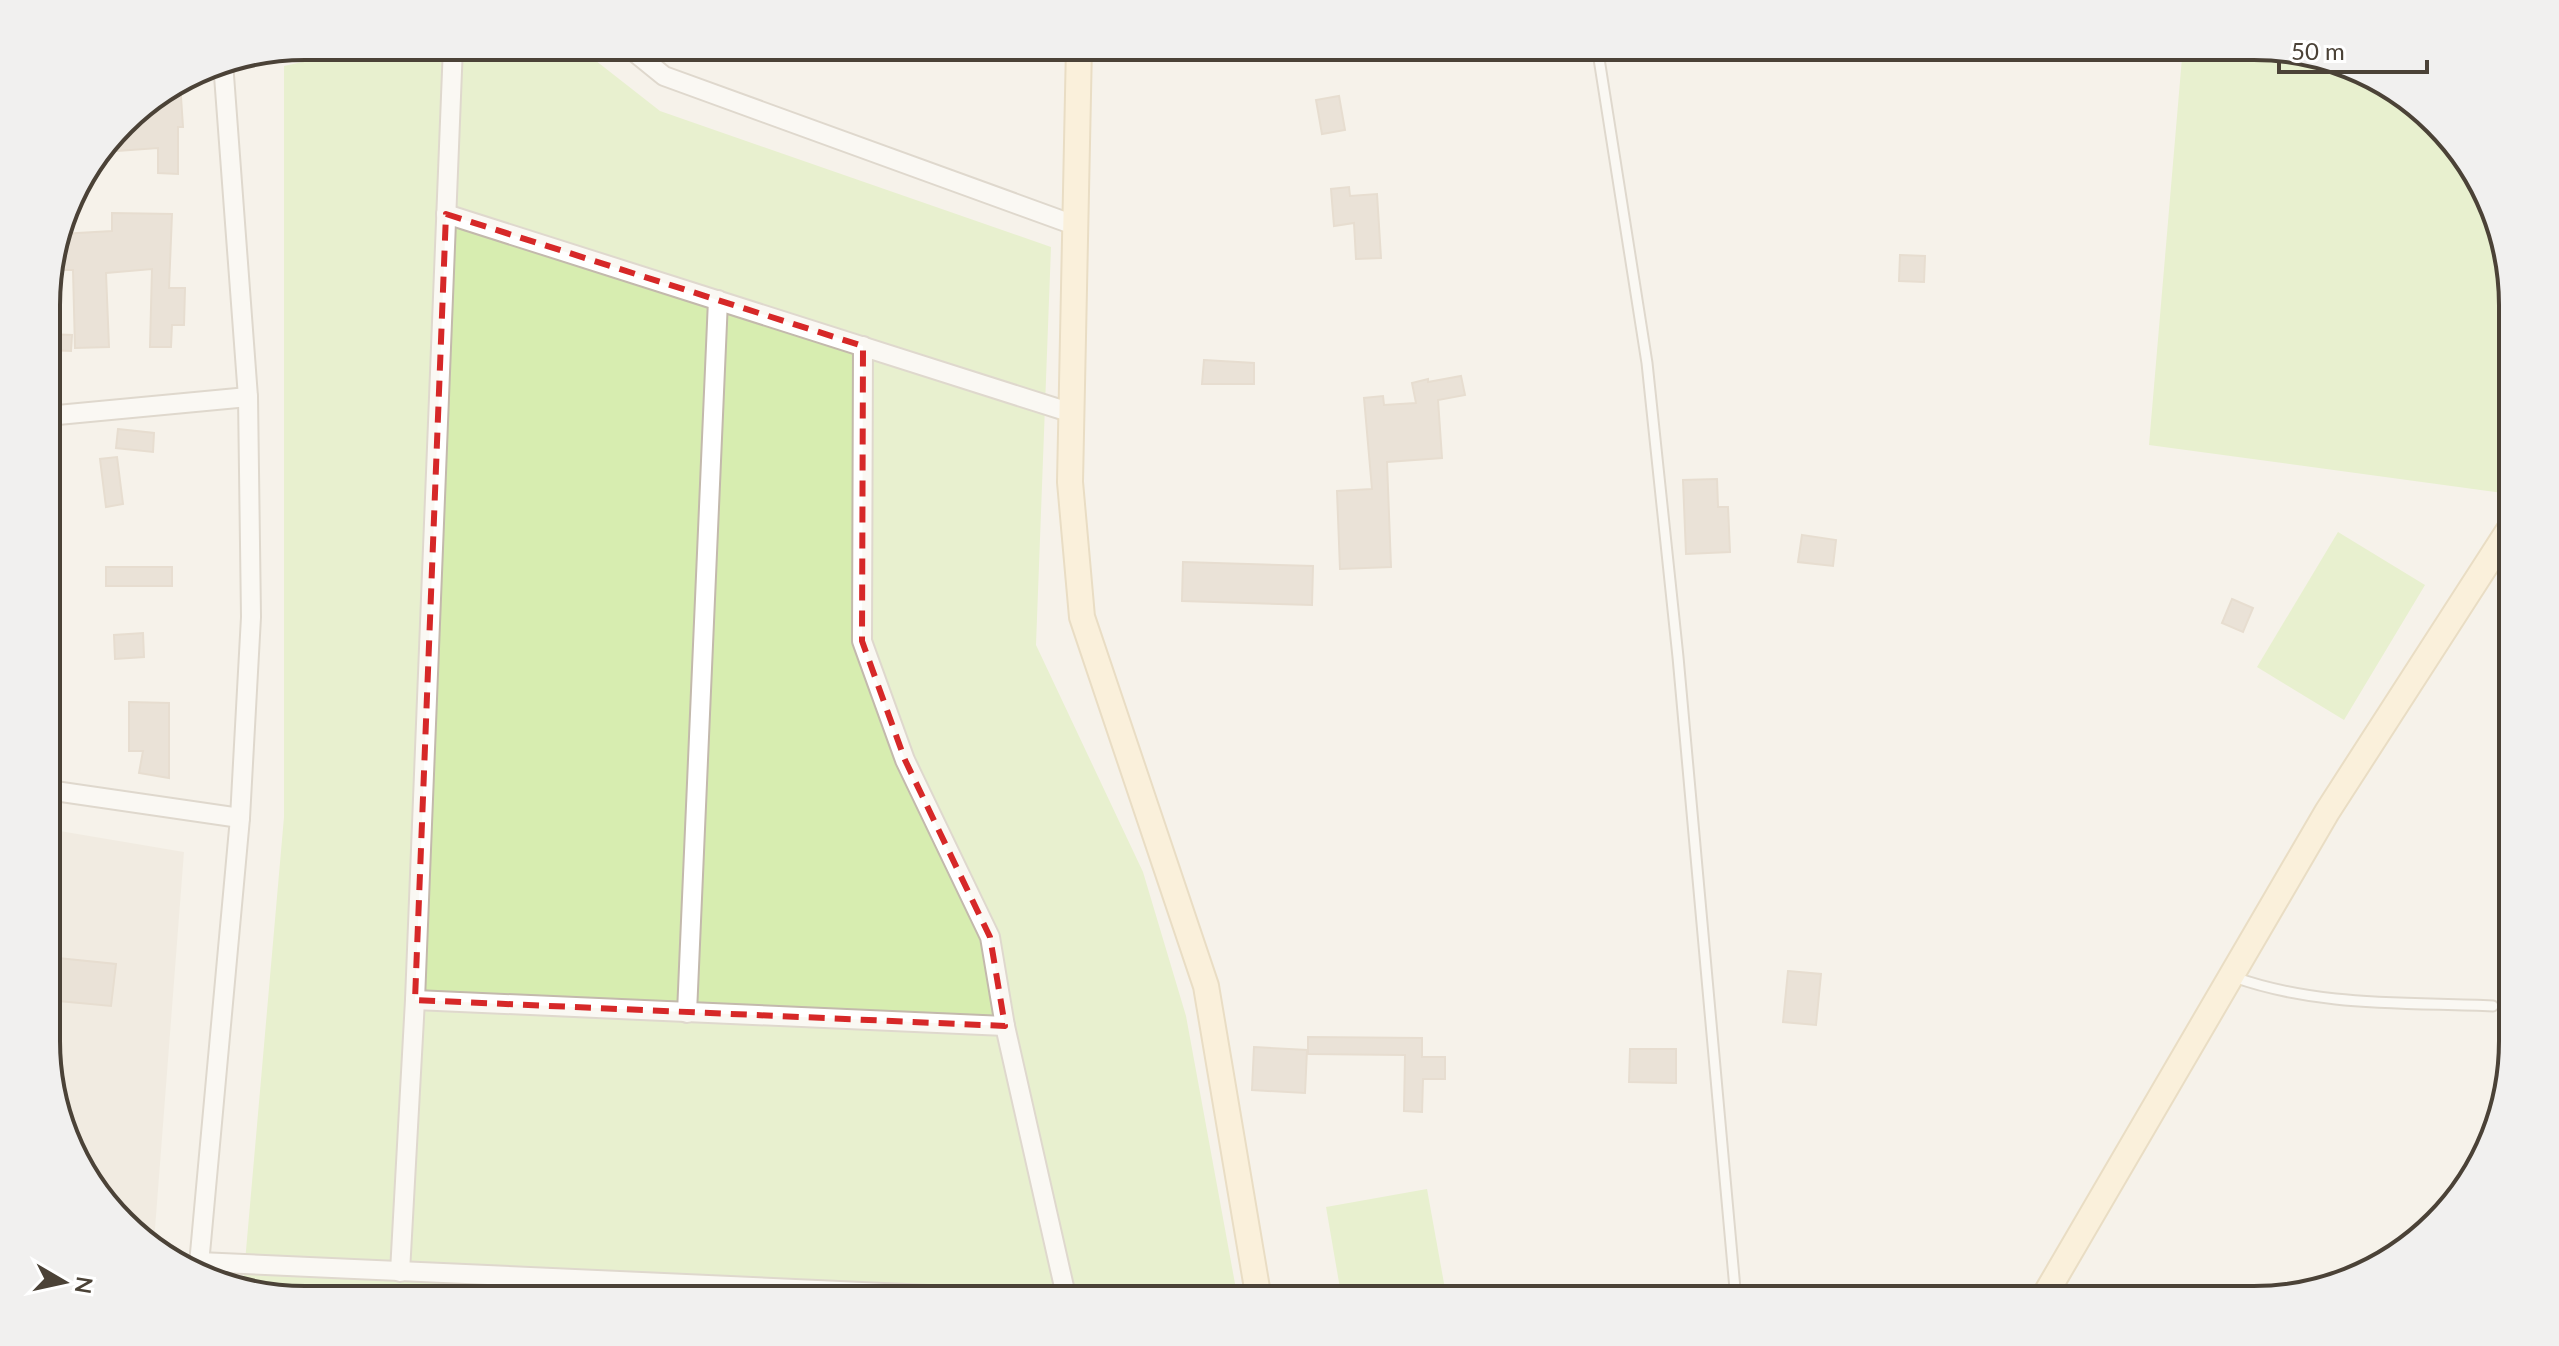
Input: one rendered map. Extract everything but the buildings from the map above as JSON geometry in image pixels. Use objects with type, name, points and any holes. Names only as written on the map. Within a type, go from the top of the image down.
[{"type":"street","points":[[400,1272],[415,1000],[452,60]]},
{"type":"street","points":[[644,60],[664,76],[1077,226]]},
{"type":"street","points":[[1079,60],[1070,482],[1082,617],[1206,986],[1257,1286]]},
{"type":"street","points":[[200,1262],[240,818],[251,617],[248,397],[224,74]]},
{"type":"street","points":[[446,214],[1072,413]]},
{"type":"street","points":[[687,1013],[718,300]]},
{"type":"street","points":[[863,346],[862,641],[905,760],[990,937],[1005,1026],[1064,1286]]},
{"type":"street","points":[[61,415],[248,397]]},
{"type":"street","points":[[2051,1285],[2327,812],[2499,545]]},
{"type":"street","points":[[60,792],[240,818]]},
{"type":"street","points":[[415,1000],[1005,1026]]},
{"type":"street","points":[[215,1268],[400,1272],[715,1286]]},
{"type":"lane","points":[[1599,60],[1647,363],[1678,657],[1735,1285]]},
{"type":"lane","points":[[2231,976],[2288,994],[2321,999],[2493,1006]]},
{"type":"highlighted area","points":[[446,214],[863,346],[862,641],[905,760],[990,937],[1005,1026],[415,1000]]},
{"type":"shaded area","points":[[60,831],[184,852],[155,1234],[121,1202],[101,1177],[85,1149],[68,1104],[60,1041]]},
{"type":"green space","points":[[311,60],[595,60],[660,111],[1051,247],[1036,645],[1143,872],[1186,1016],[1235,1286],[305,1286],[244,1278],[284,817],[284,66]]},
{"type":"green space","points":[[2182,60],[2254,60],[2302,65],[2333,73],[2390,101],[2438,144],[2458,169],[2474,197],[2491,242],[2499,305],[2499,493],[2149,445]]},
{"type":"green space","points":[[2338,532],[2425,585],[2344,720],[2257,667]]},
{"type":"green space","points":[[1427,1189],[1444,1285],[1340,1285],[1326,1207]]}]
